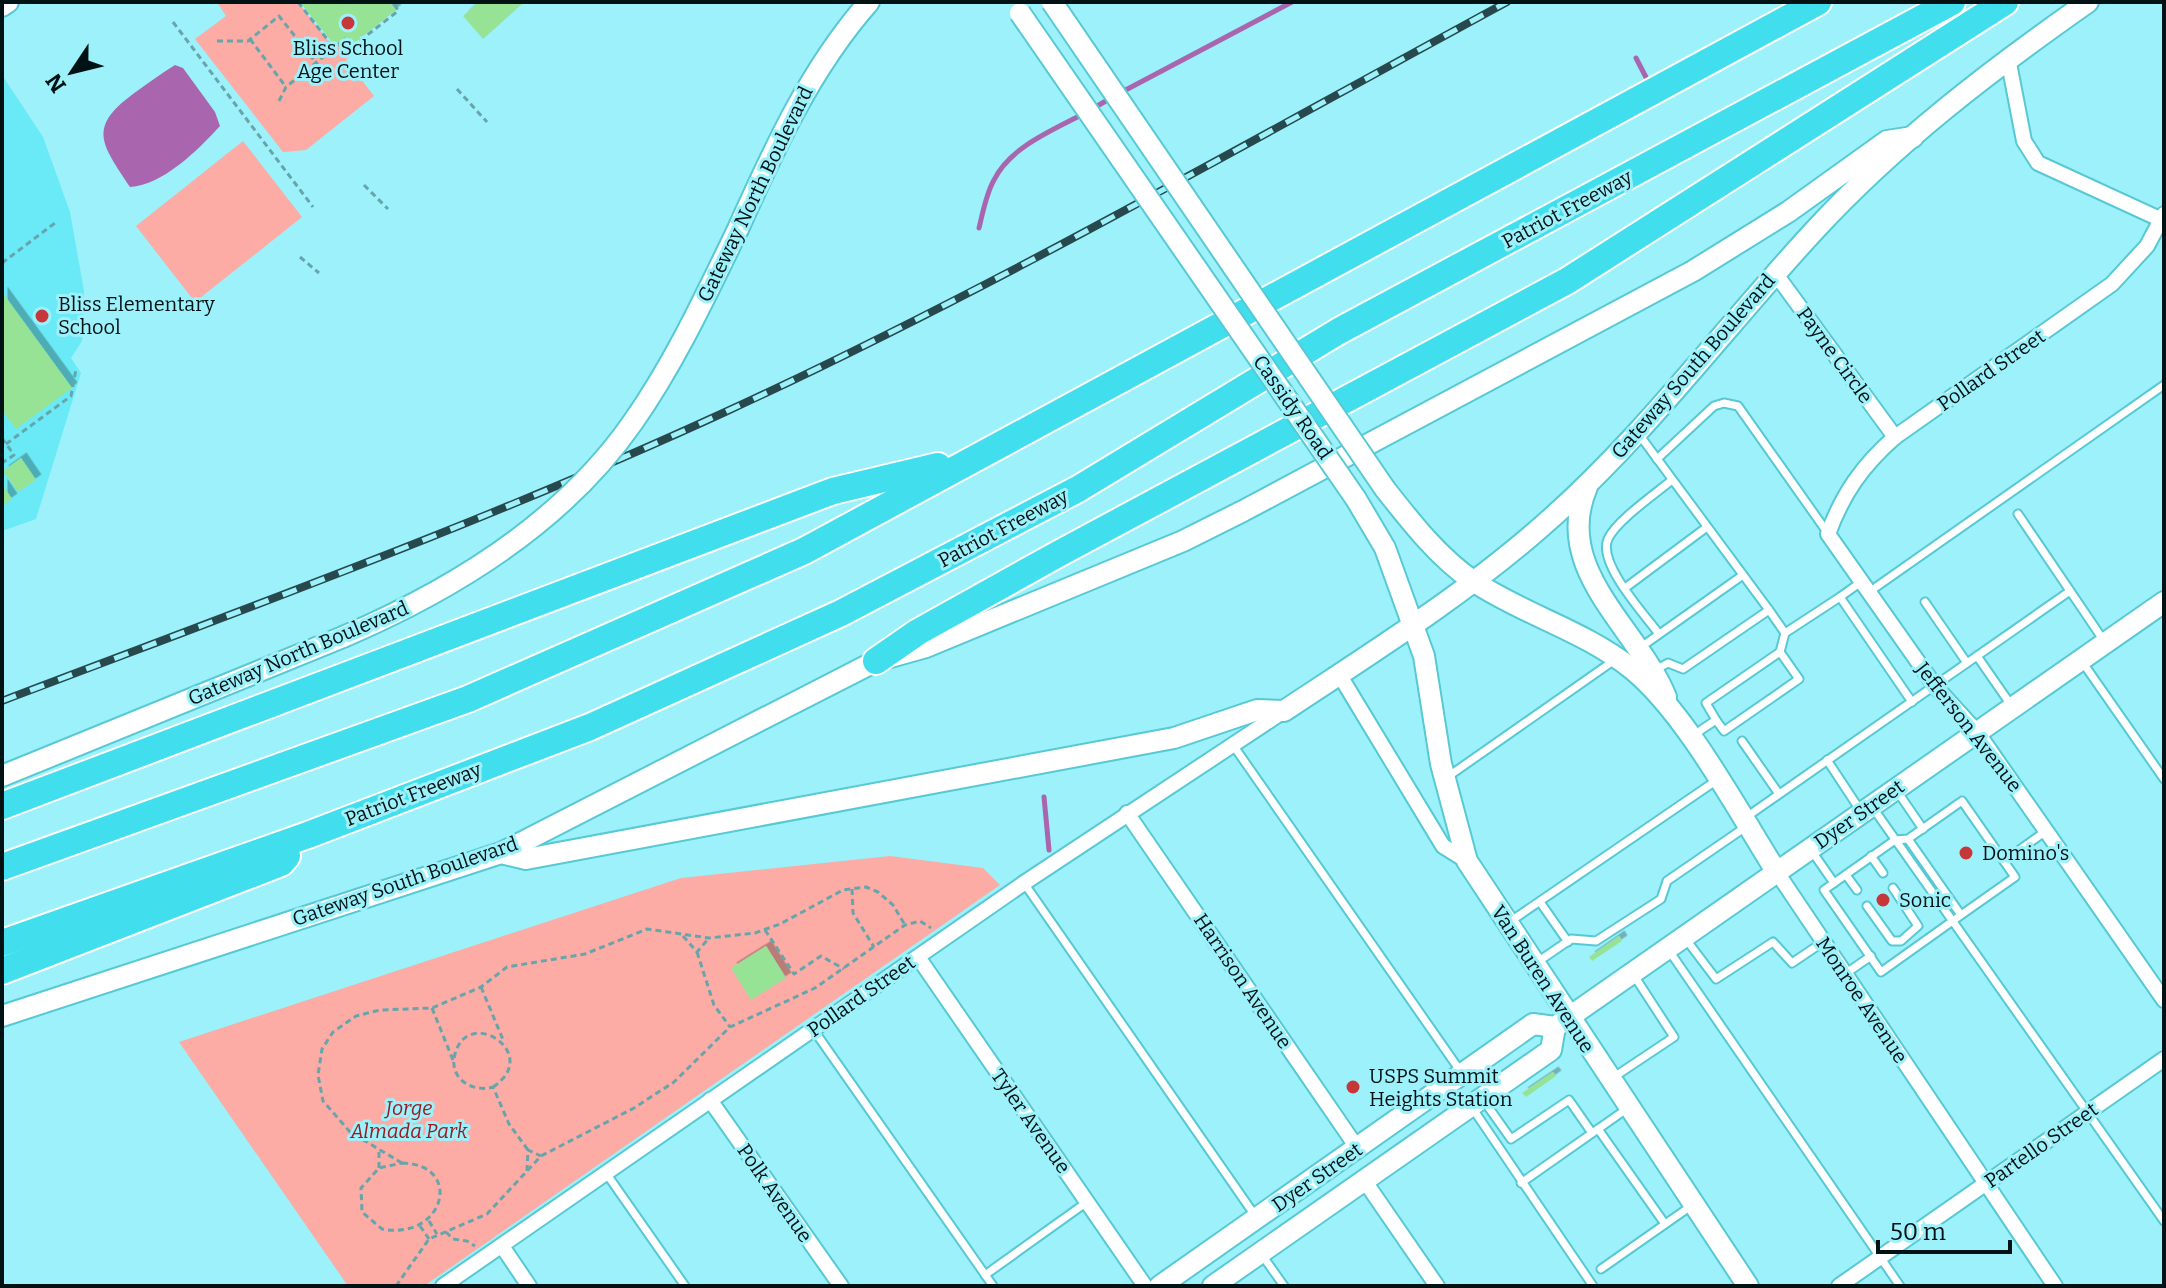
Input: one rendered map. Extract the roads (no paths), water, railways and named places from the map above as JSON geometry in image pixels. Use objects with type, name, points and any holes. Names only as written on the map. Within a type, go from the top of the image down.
[{"type":"highway","points":[[2,867],[493,689],[804,551],[1818,2]]},
{"type":"highway","name":"Patriot Freeway","points":[[2,943],[308,835],[590,727],[841,613],[1132,458],[1339,331],[1952,2]]},
{"type":"highway","points":[[876,661],[918,632],[1060,553],[1567,281],[2005,2]]},
{"type":"highway","points":[[2,806],[833,491],[971,458]]},
{"type":"highway","points":[[2,971],[281,863],[308,835]]},
{"type":"main road","points":[[2,6],[8,2]]},
{"type":"main road","name":"Gateway North Boulevard","points":[[2,776],[343,637],[408,606],[482,563],[564,500],[608,453],[649,397],[738,229],[794,111],[835,45],[869,2]]},
{"type":"main road","name":"Cassidy Road","points":[[1052,2],[1385,489],[1422,535],[1472,581],[1545,616],[1617,658],[1673,712]]},
{"type":"main road","name":"Gateway South Boulevard","points":[[1284,711],[1472,581],[1541,528],[1637,432],[1775,273],[1842,202],[1913,137],[2008,58],[2088,2]]},
{"type":"main road","name":"Cassidy Road","points":[[1016,8],[1356,499],[1385,548],[1424,656],[1444,780],[1467,861]]},
{"type":"main road","name":"Gateway South Boulevard","points":[[2,1016],[501,853],[876,661],[926,647],[1161,550],[1243,511],[1693,271],[1788,212],[1887,141],[1913,137]]},
{"type":"main road","points":[[1589,481],[1578,512],[1581,554],[1596,590],[1655,670],[1673,712]]},
{"type":"main road","name":"Dyer Street","points":[[1160,1286],[1533,1024],[1562,1022],[2164,602]]},
{"type":"main road","points":[[501,853],[526,859],[1174,738],[1257,710],[1284,711]]},
{"type":"main road","name":"Monroe Avenue","points":[[1673,712],[1776,871]]},
{"type":"main road","name":"Van Buren Avenue","points":[[1467,861],[1534,964],[1562,1022],[1609,1081],[1748,1286]]},
{"type":"main road","name":"Dyer Street","points":[[1213,1286],[1551,1050],[1562,1022]]},
{"type":"main road","points":[[1183,1286],[1252,1233],[1259,1217]]},
{"type":"street","points":[[2008,58],[2024,141],[2038,163],[2163,218]]},
{"type":"street","name":"Pollard Street","points":[[1828,534],[1853,479],[1895,437],[2112,284],[2147,246],[2163,218]]},
{"type":"street","name":"Payne Circle","points":[[1775,273],[1895,437]]},
{"type":"street","name":"Jefferson Avenue","points":[[1828,534],[1935,686],[1977,732],[2164,1000]]},
{"type":"street","name":"Van Buren Avenue","points":[[1339,674],[1443,846],[1467,861]]},
{"type":"street","name":"Pollard Street","points":[[443,1286],[1024,883],[1284,711]]},
{"type":"street","name":"Harrison Avenue","points":[[1127,813],[1358,1149]]},
{"type":"street","name":"Monroe Avenue","points":[[1776,871],[2055,1286]]},
{"type":"street","name":"Tyler Avenue","points":[[918,957],[1145,1286]]},
{"type":"street","name":"Partello Street","points":[[1839,1286],[2164,1059]]},
{"type":"street","name":"Polk Avenue","points":[[710,1100],[841,1286]]},
{"type":"street","points":[[1364,1180],[1437,1286]]},
{"type":"street","points":[[502,1246],[529,1286]]},
{"type":"lane","points":[[1780,652],[1799,679],[1724,731],[1706,703],[1780,652],[1785,633],[1840,597],[1865,587],[2164,385]]},
{"type":"lane","points":[[1657,459],[1714,406],[1724,403],[1738,406],[1828,534]]},
{"type":"lane","points":[[1637,432],[1785,633]]},
{"type":"lane","points":[[1659,634],[1625,588],[1606,555],[1607,540],[1672,480]]},
{"type":"lane","points":[[2018,514],[2105,643]]},
{"type":"lane","points":[[1625,588],[1707,527]]},
{"type":"lane","points":[[1639,648],[1743,575]]},
{"type":"lane","points":[[1534,964],[1568,942],[1596,941],[1661,899],[1667,881],[1779,794],[2070,591]]},
{"type":"lane","points":[[1840,597],[1912,702]]},
{"type":"lane","points":[[1925,602],[1967,663]]},
{"type":"lane","points":[[1655,670],[1668,663],[1683,669],[1769,610]]},
{"type":"lane","points":[[1977,656],[2012,707]]},
{"type":"lane","points":[[1444,780],[1617,658]]},
{"type":"lane","points":[[2081,660],[2164,779]]},
{"type":"lane","points":[[1690,738],[1716,720]]},
{"type":"lane","points":[[1742,741],[1779,794]]},
{"type":"lane","points":[[1233,744],[1463,1074]]},
{"type":"lane","points":[[1827,760],[1895,840],[2164,1221]]},
{"type":"lane","points":[[1507,924],[1717,780]]},
{"type":"lane","points":[[1895,788],[1923,829]]},
{"type":"lane","points":[[1962,801],[2015,877],[1881,972],[1824,890],[1895,840],[1908,839],[1923,829],[1962,801]]},
{"type":"lane","points":[[2004,861],[2046,831]]},
{"type":"lane","points":[[1908,839],[1961,915]]},
{"type":"lane","points":[[1810,848],[1834,883]]},
{"type":"lane","points":[[1871,856],[1883,873]]},
{"type":"lane","points":[[1846,875],[1857,890]]},
{"type":"lane","points":[[1024,883],[1259,1217]]},
{"type":"lane","points":[[1867,906],[1892,941],[1901,941],[1918,926],[1893,888]]},
{"type":"lane","points":[[1540,902],[1568,942]]},
{"type":"lane","points":[[1675,942],[1716,979],[1773,942],[1792,963],[1823,942]]},
{"type":"lane","points":[[1675,942],[1900,1286]]},
{"type":"lane","points":[[1845,974],[1871,956]]},
{"type":"lane","points":[[1609,1081],[1674,1037],[1631,973]]},
{"type":"lane","points":[[813,1029],[993,1286]]},
{"type":"lane","points":[[1498,1150],[1569,1100],[1665,1224]]},
{"type":"lane","points":[[1476,1103],[1511,1139]]},
{"type":"lane","points":[[1476,1103],[1498,1150],[1593,1286]]},
{"type":"lane","points":[[1521,1183],[1628,1108]]},
{"type":"lane","points":[[606,1173],[685,1286]]},
{"type":"lane","points":[[985,1275],[1087,1202]]},
{"type":"lane","points":[[1601,1269],[1693,1204]]},
{"type":"lane","points":[[1261,1253],[1284,1286]]},
{"type":"waterway","points":[[1120,93],[1292,2]]},
{"type":"waterway","points":[[1636,58],[1650,85]]},
{"type":"waterway","points":[[1092,109],[1111,98]]},
{"type":"waterway","points":[[979,228],[991,185],[1010,158],[1033,141],[1083,114]]},
{"type":"waterway","points":[[1044,797],[1049,850]]},
{"type":"railway","points":[[2,701],[455,527],[723,413],[1021,266],[1507,2]]},
{"type":"place","name":"Bliss School Age Center","points":[[348,23]]},
{"type":"place","name":"Bliss Elementary School","points":[[42,316]]},
{"type":"place","name":"Domino's","points":[[1966,853]]},
{"type":"place","name":"Sonic","points":[[1883,900]]},
{"type":"place","name":"USPS Summit Heights Station","points":[[1353,1087]]},
{"type":"park label","name":"Jorge Almada Park","points":[[409,1120]]}]
